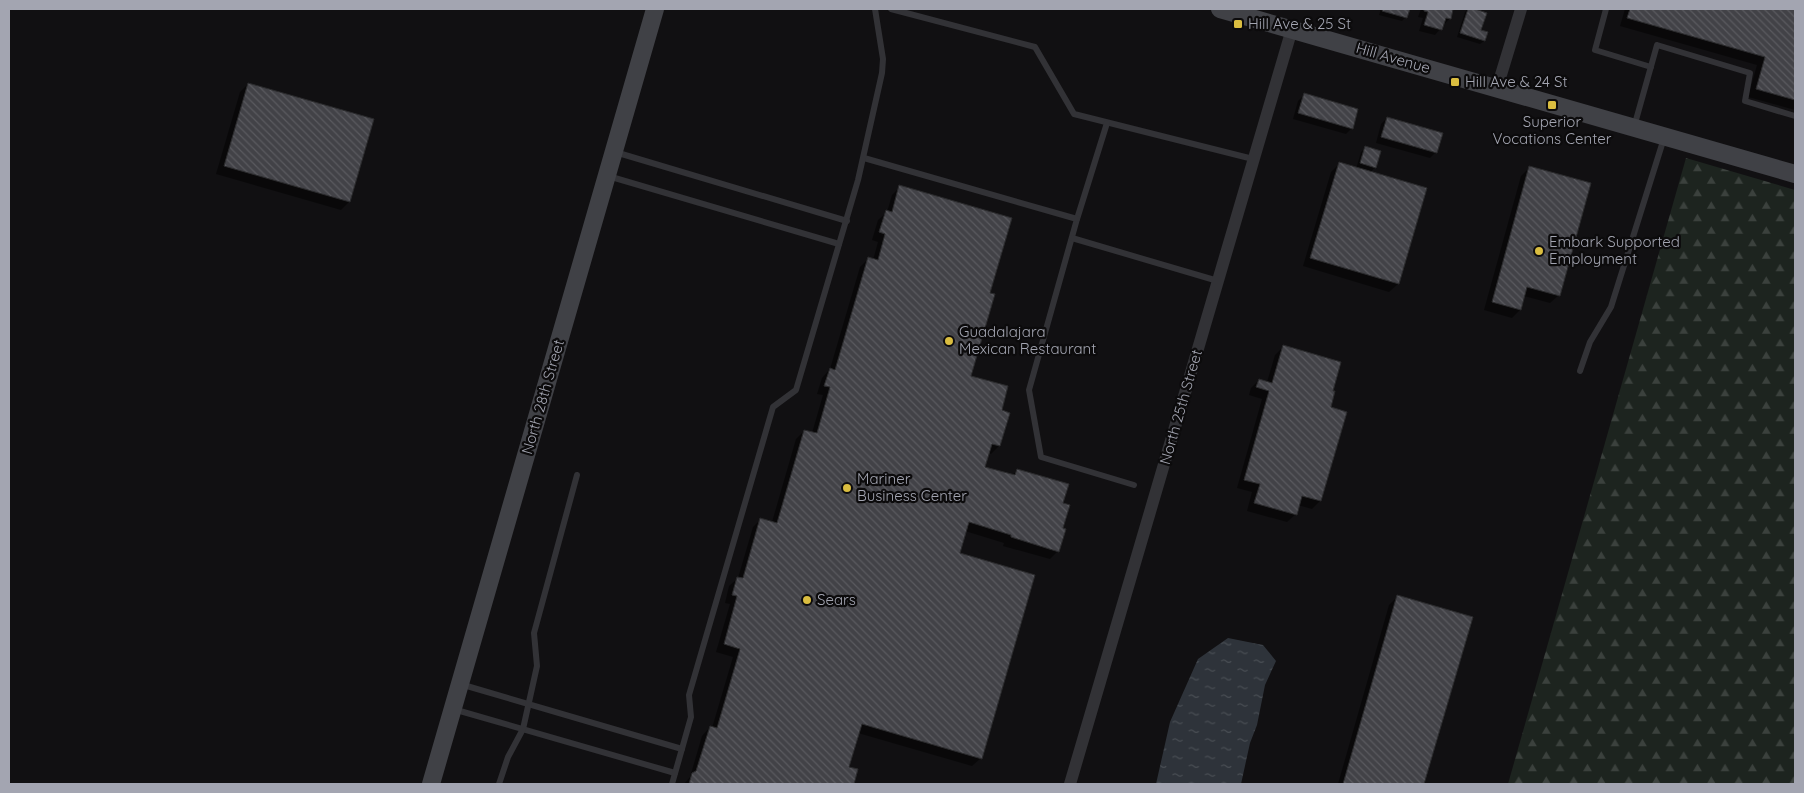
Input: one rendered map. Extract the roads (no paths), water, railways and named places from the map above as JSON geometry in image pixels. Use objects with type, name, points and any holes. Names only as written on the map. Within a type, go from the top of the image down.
[{"type":"main road","name":"North 28th Street","points":[[431,784],[655,9]]},
{"type":"main road","name":"Hill Avenue","points":[[1220,9],[1795,174]]},
{"type":"street","points":[[1498,88],[1521,9]]},
{"type":"street","name":"North 25th Street","points":[[1070,784],[1292,29]]},
{"type":"lane","points":[[672,784],[691,717],[689,695],[773,408],[796,390],[864,158],[882,73],[883,59],[875,9]]},
{"type":"lane","points":[[891,9],[1036,47],[1074,114],[1253,159]]},
{"type":"lane","points":[[1606,9],[1594,50],[1651,67]]},
{"type":"lane","points":[[1634,127],[1657,45],[1750,73],[1745,101],[1795,116]]},
{"type":"lane","points":[[1107,123],[1077,219],[1029,390],[1041,457],[1134,485]]},
{"type":"lane","points":[[1580,371],[1590,342],[1611,307],[1664,137]]},
{"type":"lane","points":[[614,152],[846,221]]},
{"type":"lane","points":[[864,158],[1077,219]]},
{"type":"lane","points":[[607,175],[839,244]]},
{"type":"lane","points":[[1072,238],[1218,280]]},
{"type":"lane","points":[[499,784],[508,757],[523,729],[537,666],[534,633],[577,475]]},
{"type":"lane","points":[[460,684],[682,749]]},
{"type":"lane","points":[[453,709],[675,773]]},
{"type":"water","points":[[1228,638],[1263,645],[1276,661],[1265,685],[1257,725],[1250,743],[1241,784],[1156,784],[1170,722],[1198,659]]},
{"type":"place","name":"Hill Ave & 25 St","points":[[1238,24]]},
{"type":"place","name":"Hill Ave & 24 St","points":[[1455,82]]},
{"type":"place","name":"Superior Vocations Center","points":[[1552,105]]},
{"type":"place","name":"Embark Supported Employment","points":[[1539,251]]},
{"type":"place","name":"Guadalajara Mexican Restaurant","points":[[949,341]]},
{"type":"place","name":"Mariner Business Center","points":[[847,488]]},
{"type":"place","name":"Sears","points":[[807,600]]}]
